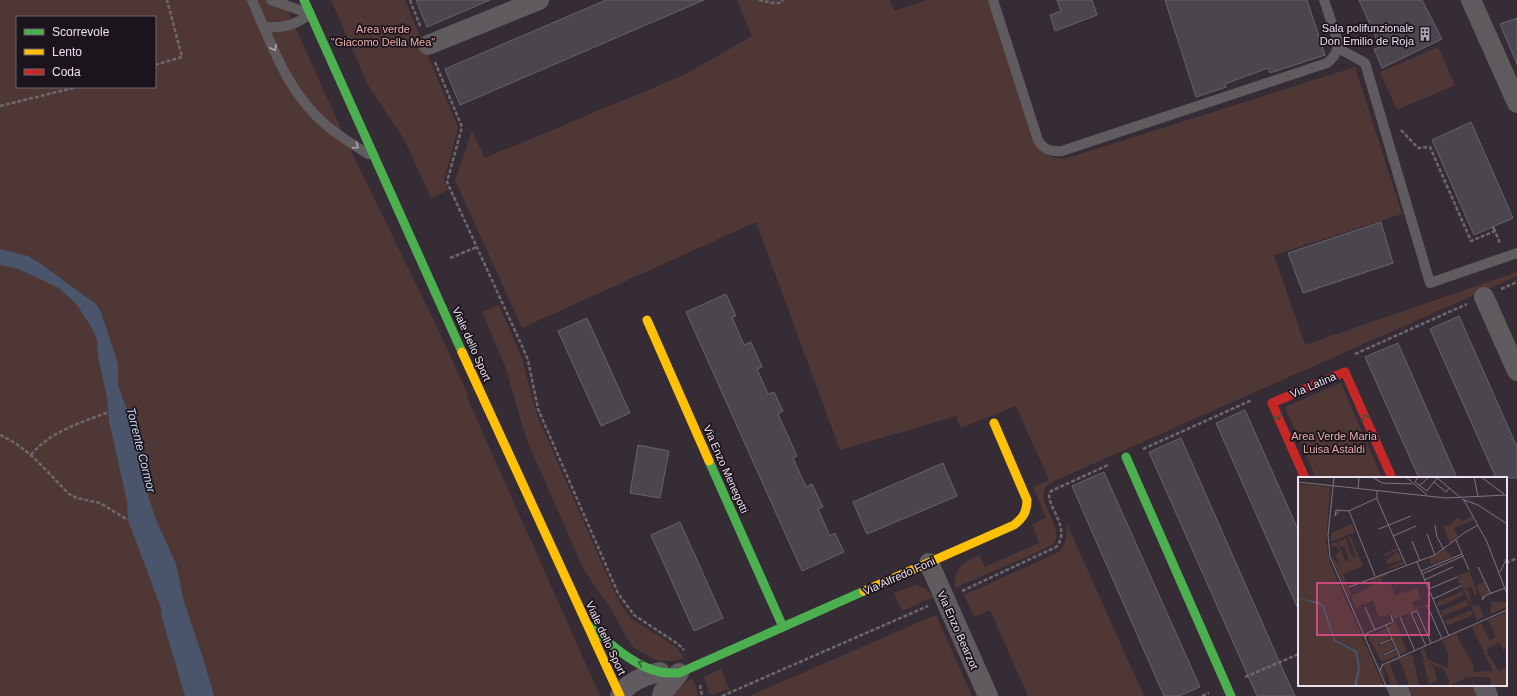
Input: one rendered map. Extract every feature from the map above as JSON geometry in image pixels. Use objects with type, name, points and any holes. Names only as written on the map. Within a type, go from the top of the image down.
[{"type":"street","name":"Viale dello Sport","points":[[304,0],[620,696]]},
{"type":"street","points":[[428,45],[539,0]]},
{"type":"street","points":[[1471,0],[1512,78],[1517,104]]},
{"type":"street","points":[[1484,297],[1517,371]]},
{"type":"street","name":"Via Enzo Menegotti","points":[[647,320],[783,627]]},
{"type":"street","name":"Via Latina","points":[[1305,477],[1272,403],[1345,372],[1392,477]]},
{"type":"street","name":"Via Alfredo Foni","points":[[620,696],[634,681],[645,675],[669,672],[783,627],[1021,521],[1028,508],[1024,491],[994,423]]},
{"type":"street","points":[[1126,457],[1231,696]]},
{"type":"street","name":"Via Enzo Bearzot","points":[[929,563],[988,696]]},
{"type":"street","points":[[586,624],[619,650],[636,661],[669,672]]},
{"type":"street","name":"Via Alfredo Foni","points":[[659,695],[669,672]]},
{"type":"street","points":[[1396,686],[1401,696]]},
{"type":"street","points":[[1483,686],[1488,696]]},
{"type":"lane","points":[[252,0],[289,79],[307,106],[326,124],[376,160]]},
{"type":"lane","points":[[271,0],[310,14]]},
{"type":"lane","points":[[993,0],[1038,140],[1044,148],[1051,151],[1062,151],[1328,63],[1332,60],[1338,48],[1336,35],[1324,0]]},
{"type":"lane","points":[[264,27],[290,26],[310,14]]},
{"type":"lane","points":[[1338,48],[1365,63],[1430,283],[1517,253]]},
{"type":"path","points":[[156,65],[182,57],[168,0]]},
{"type":"path","points":[[759,0],[781,3],[783,0]]},
{"type":"path","points":[[0,106],[73,88]]},
{"type":"path","points":[[462,127],[447,182],[528,360],[538,409],[618,593],[634,615],[678,644],[687,654]]},
{"type":"path","points":[[1400,129],[1418,148],[1430,147],[1471,241],[1495,232]]},
{"type":"path","points":[[1493,227],[1506,257]]},
{"type":"path","points":[[450,258],[477,247]]},
{"type":"path","points":[[31,455],[38,447],[53,436],[109,412]]},
{"type":"path","points":[[0,435],[20,446],[31,455],[69,494],[77,498],[100,503],[128,520]]},
{"type":"path","points":[[955,594],[1052,550],[1058,544],[1061,538],[1062,529],[1049,498],[1053,489]]},
{"type":"path","points":[[1507,563],[1517,558]]},
{"type":"path","points":[[722,696],[932,604]]},
{"type":"path","points":[[1244,677],[1298,654]]},
{"type":"green space","points":[[0,0],[283,0],[352,153],[467,392],[467,397],[600,696],[0,696]]},
{"type":"green space","name":"Area verde \"Giacomo Della Mea\"","points":[[331,0],[405,0],[458,128],[444,181],[448,190],[431,198],[404,139],[368,85]]},
{"type":"green space","points":[[737,0],[890,0],[894,11],[927,0],[993,0],[1040,148],[1047,155],[1055,158],[1074,156],[1355,67],[1402,214],[1274,255],[1305,345],[1517,272],[1517,276],[1050,483],[1045,489],[1043,495],[1055,527],[1055,543],[955,588],[956,575],[964,563],[979,555],[985,567],[1039,543],[1032,524],[1046,518],[1033,487],[1049,480],[1016,406],[961,428],[956,416],[840,450],[756,222],[522,328],[455,180],[472,131],[485,158],[686,74],[752,36]]},
{"type":"green space","points":[[1438,47],[1455,85],[1397,110],[1380,72]]},
{"type":"green space","points":[[499,305],[522,358],[537,415],[614,591],[622,606],[632,619],[672,644],[684,658],[674,661],[660,661],[653,659],[633,647],[611,609],[584,570],[526,438],[505,366],[482,312]]},
{"type":"green space","name":"Area Verde Maria Luisa Astaldi","points":[[1341,383],[1382,477],[1316,477],[1285,407]]},
{"type":"green space","points":[[1066,522],[1144,696],[1028,696],[990,610],[974,617],[964,595],[1057,553],[1065,543],[1067,531]]},
{"type":"green space","points":[[915,585],[926,589],[933,597],[902,611],[894,593]]},
{"type":"green space","points":[[936,615],[972,696],[749,696]]},
{"type":"green space","points":[[721,669],[729,689],[712,695],[709,693],[704,677]]},
{"type":"green space","points":[[692,679],[696,686],[698,696],[673,696],[682,684]]},
{"type":"green space","points":[[1407,686],[1473,686],[1478,696],[1412,696]]},
{"type":"water","points":[[0,249],[28,256],[41,264],[96,304],[101,312],[118,364],[118,385],[139,447],[148,495],[155,517],[176,564],[184,602],[214,696],[185,696],[162,618],[161,608],[128,520],[127,501],[109,421],[107,397],[98,356],[97,340],[92,328],[77,305],[59,288],[18,269],[0,265]]},
{"type":"building","points":[[416,0],[490,0],[427,27]]},
{"type":"building","points":[[606,0],[704,0],[460,105],[445,69]]},
{"type":"building","points":[[1057,0],[1092,0],[1097,15],[1055,31],[1050,15],[1061,11]]},
{"type":"building","points":[[1165,0],[1307,0],[1325,55],[1270,73],[1268,68],[1225,84],[1226,87],[1196,97]]},
{"type":"building","name":"Sala polifunzionale Don Emilio de Roja","points":[[1359,0],[1422,0],[1442,39],[1382,68],[1374,49],[1380,47]]},
{"type":"building","points":[[1517,18],[1517,64],[1500,24]]},
{"type":"building","points":[[1471,122],[1513,218],[1474,235],[1432,140]]},
{"type":"building","points":[[1381,222],[1393,263],[1303,293],[1288,253]]},
{"type":"building","points":[[726,294],[736,316],[732,317],[744,345],[751,342],[762,367],[757,369],[768,394],[774,392],[783,411],[778,414],[797,456],[793,458],[806,487],[812,484],[823,507],[818,509],[830,536],[835,533],[844,552],[802,571],[686,312]]},
{"type":"building","points":[[1459,316],[1517,447],[1517,478],[1496,477],[1430,329]]},
{"type":"building","points":[[587,318],[630,413],[601,426],[558,331]]},
{"type":"building","points":[[1398,343],[1457,477],[1419,477],[1365,357]]},
{"type":"building","points":[[1245,410],[1298,530],[1298,609],[1216,423]]},
{"type":"building","points":[[1181,438],[1295,696],[1257,696],[1149,452]]},
{"type":"building","points":[[638,445],[669,451],[660,498],[630,493]]},
{"type":"building","points":[[943,463],[957,496],[867,534],[853,502]]},
{"type":"building","points":[[1104,472],[1200,687],[1179,696],[1164,696],[1072,486]]},
{"type":"building","points":[[680,522],[723,618],[694,631],[651,535]]},
{"type":"traffic: fast","points":[[304,0],[462,352]]},
{"type":"traffic: fast","points":[[1126,457],[1231,696]]},
{"type":"traffic: fast","points":[[709,461],[783,627]]},
{"type":"traffic: fast","points":[[589,626],[622,653],[640,665],[660,672],[679,673],[864,591]]},
{"type":"traffic: slow","points":[[647,320],[709,461]]},
{"type":"traffic: slow","points":[[462,352],[620,696]]},
{"type":"traffic: slow","points":[[864,591],[1014,525],[1020,520],[1025,511],[1027,500],[994,423]]},
{"type":"traffic: jam","points":[[1305,477],[1272,403],[1345,372],[1392,477]]},
{"type":"place","name":"Sala polifunzionale Don Emilio de Roja","points":[[1425,34]]},
{"type":"water label","name":"Torrente Cormor","points":[[141,450]]}]
